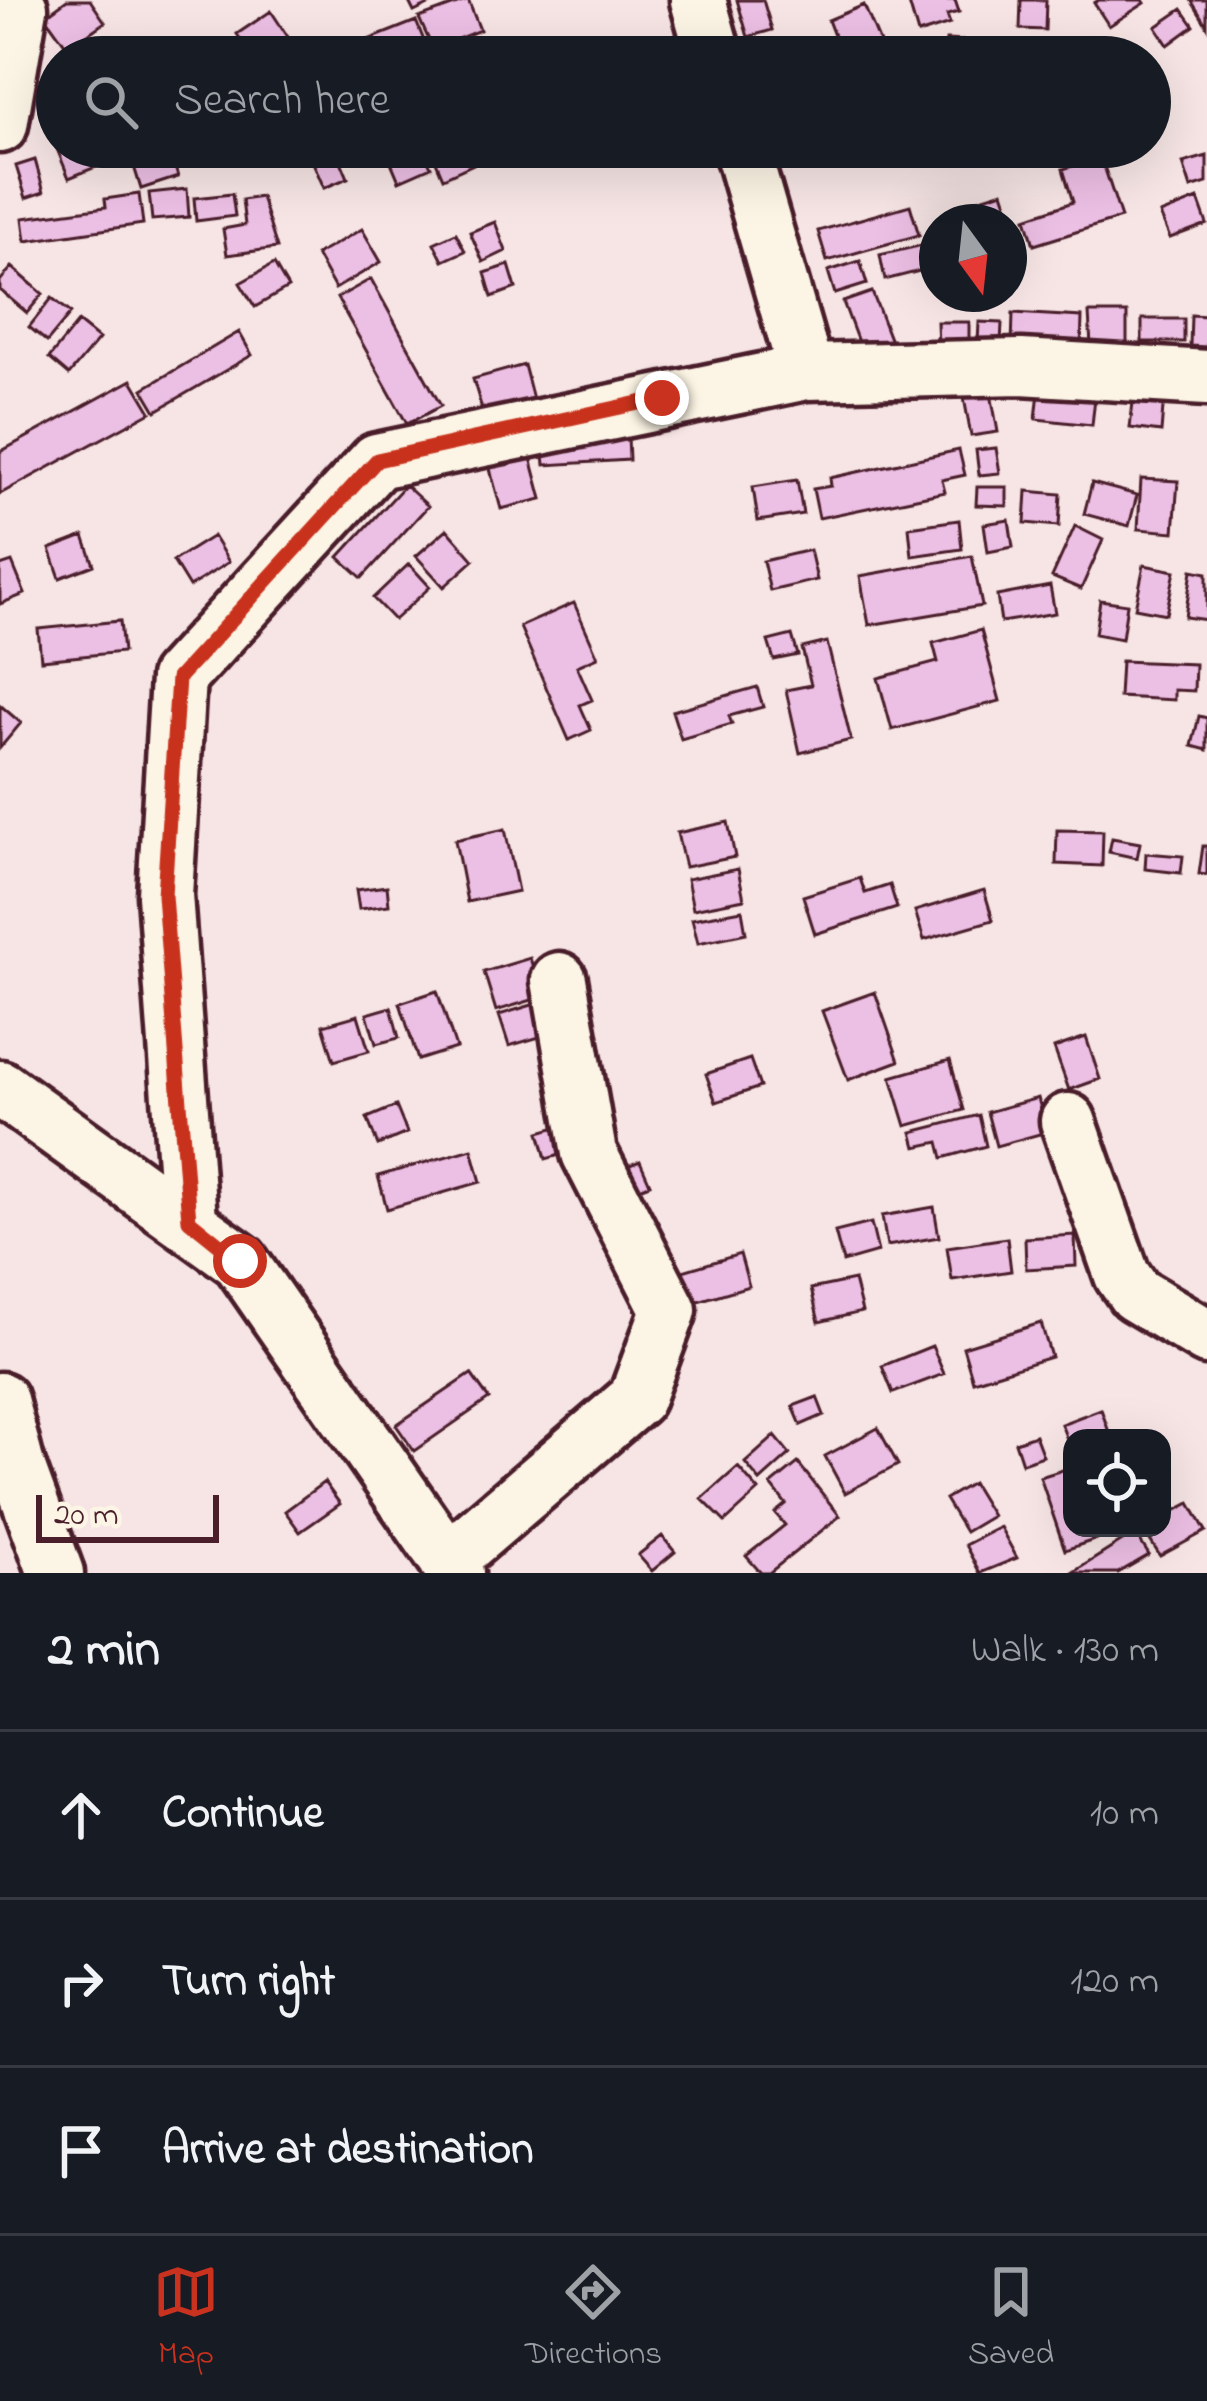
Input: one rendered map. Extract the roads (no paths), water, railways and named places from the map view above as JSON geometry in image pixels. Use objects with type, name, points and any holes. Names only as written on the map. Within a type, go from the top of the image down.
[{"type":"street","points":[[0,125],[20,8],[15,0]]},
{"type":"street","points":[[698,0],[708,36]]},
{"type":"street","points":[[747,168],[806,372]]},
{"type":"street","points":[[189,1220],[164,895],[178,678],[377,460],[806,372],[1021,367],[1207,378]]},
{"type":"street","points":[[0,1088],[240,1261],[452,1567],[636,1399],[669,1310],[590,1153],[559,980]]},
{"type":"street","points":[[1068,1121],[1122,1275],[1136,1294],[1207,1337]]},
{"type":"street","points":[[0,1400],[17,1466],[56,1573]]}]
